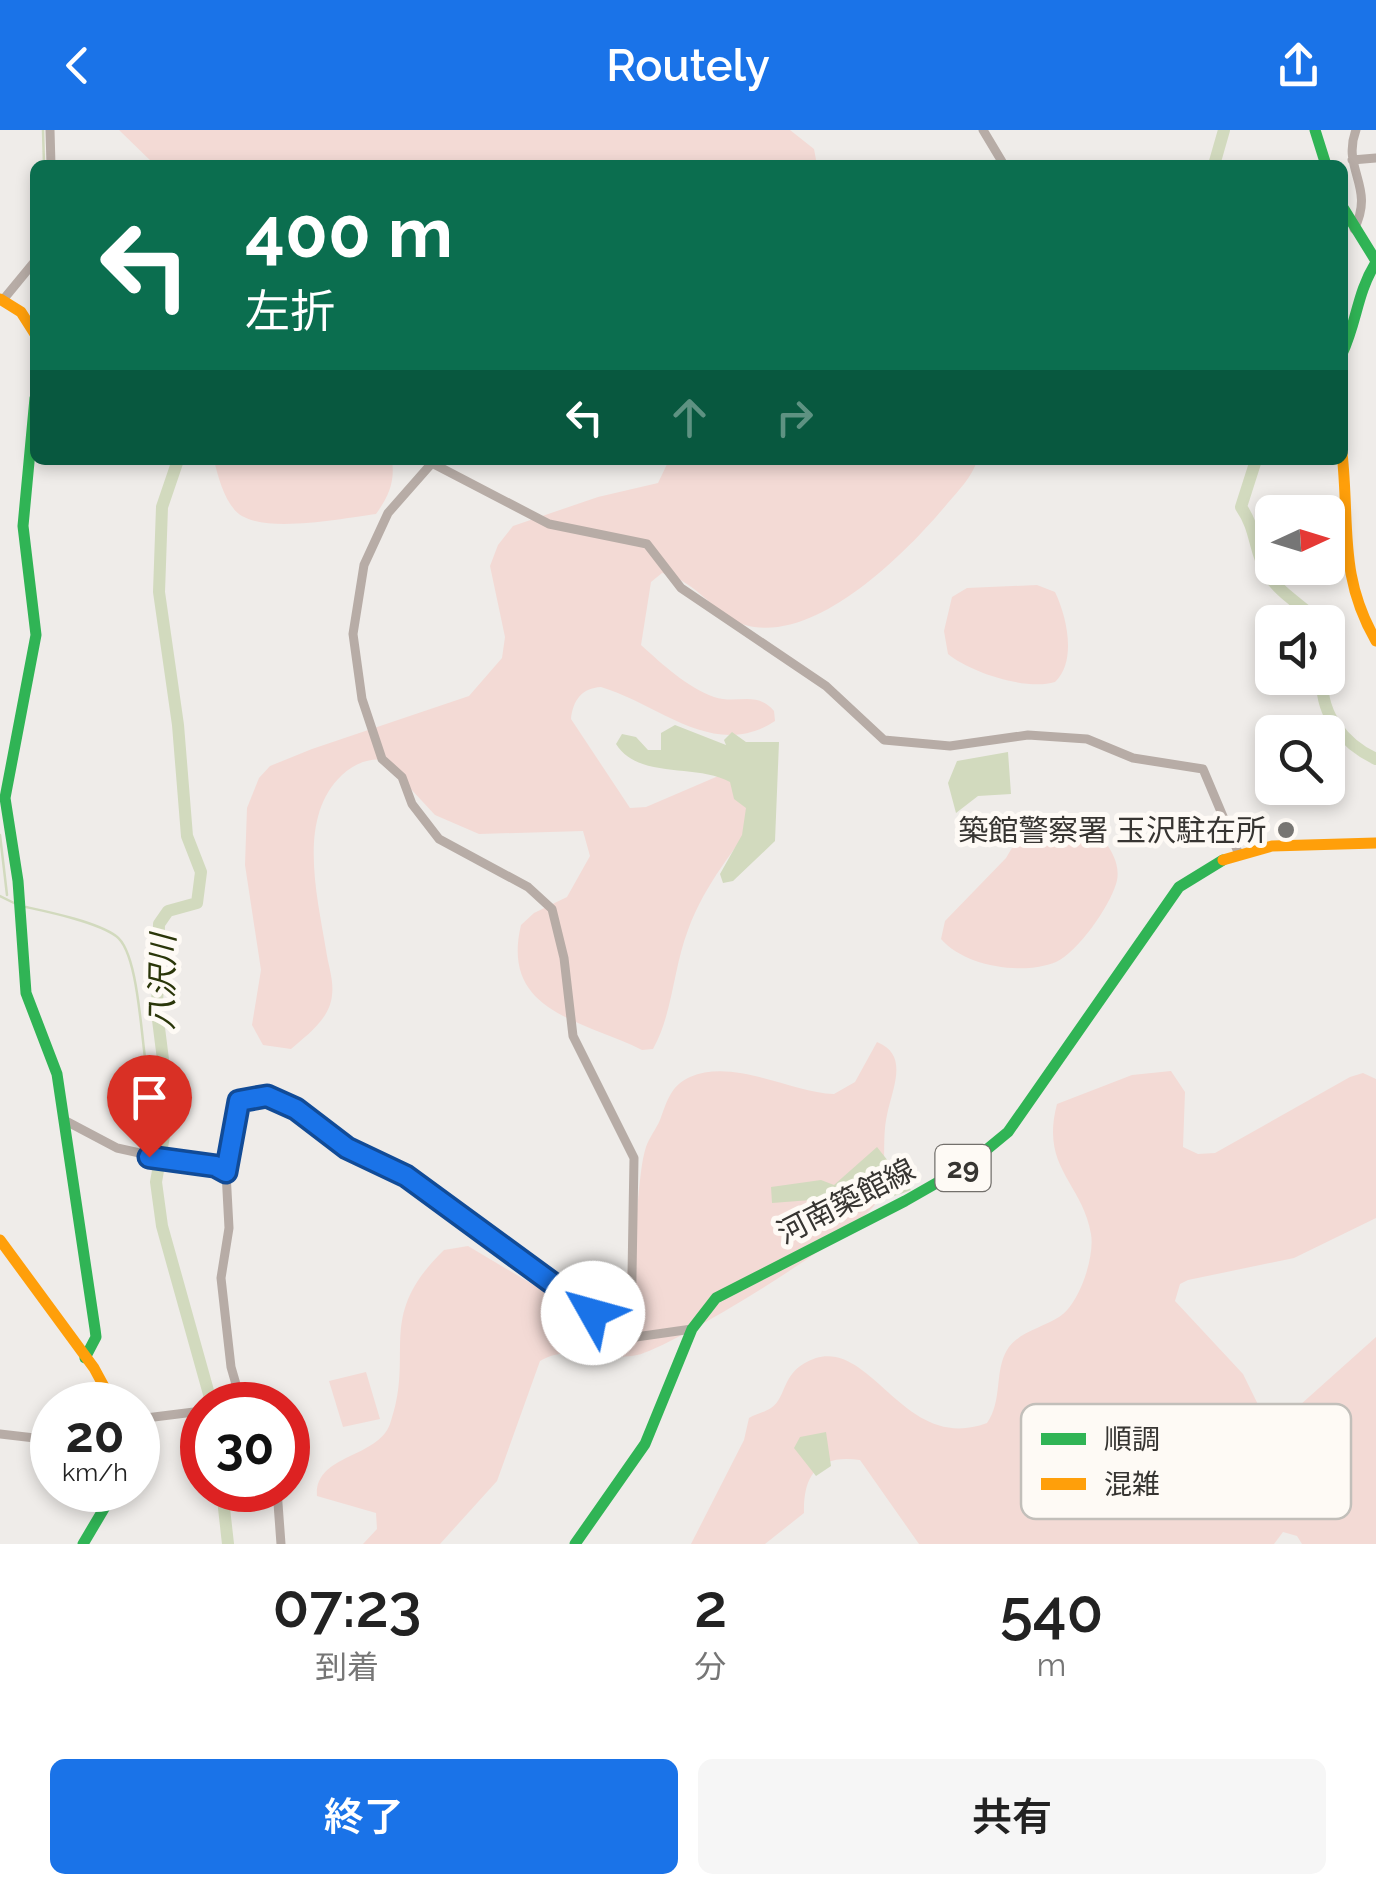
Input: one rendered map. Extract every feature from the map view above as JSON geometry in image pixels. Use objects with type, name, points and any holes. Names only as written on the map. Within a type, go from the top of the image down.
[{"type":"street","points":[[50,130],[51,160]]},
{"type":"street","points":[[984,130],[1001,160]]},
{"type":"street","points":[[1316,130],[1325,160]]},
{"type":"street","points":[[1354,229],[1365,198],[1349,148],[1356,130]]},
{"type":"street","points":[[1352,160],[1376,158]]},
{"type":"street","points":[[1348,218],[1376,262],[1359,290],[1356,324],[1348,341]]},
{"type":"street","points":[[30,267],[2,300],[22,312],[30,326]]},
{"type":"street","points":[[30,456],[24,526],[36,635],[5,764],[5,798],[20,906],[26,993],[56,1074],[95,1328],[85,1358]]},
{"type":"street","points":[[427,465],[388,513],[364,565],[354,634],[362,700],[382,759],[402,777],[412,804],[439,839],[528,887],[552,909],[564,958],[572,1036],[634,1158],[629,1221],[634,1252],[632,1334]]},
{"type":"street","points":[[435,465],[549,524],[647,544],[681,588],[826,686],[884,740],[950,746],[1028,735],[1065,737],[1087,739],[1165,766],[1204,769],[1238,852]]},
{"type":"street","points":[[1343,465],[1346,493],[1342,555],[1348,588],[1376,641]]},
{"type":"street","name":"河南築館線","points":[[575,1544],[645,1444],[692,1329],[716,1298],[905,1201],[990,1150],[1023,1111],[1164,902],[1202,869],[1238,852],[1283,842],[1376,842]]},
{"type":"street","points":[[235,1382],[221,1278],[230,1208],[226,1172],[239,1101],[249,1096],[277,1099],[347,1148],[406,1176],[504,1250],[579,1299],[608,1334],[622,1339],[632,1334],[692,1329]]},
{"type":"street","points":[[64,1120],[94,1140],[149,1157],[215,1166],[226,1172]]},
{"type":"street","points":[[0,1240],[100,1382]]},
{"type":"street","points":[[0,1434],[30,1437]]},
{"type":"street","points":[[83,1544],[99,1512]]},
{"type":"street","points":[[279,1512],[281,1544]]},
{"type":"shaded area","points":[[119,130],[790,130],[814,149],[816,160],[150,160]]},
{"type":"shaded area","points":[[216,465],[392,465],[388,495],[376,514],[308,523],[255,521],[236,512]]},
{"type":"shaded area","points":[[667,465],[975,465],[930,524],[884,569],[830,608],[801,621],[772,628],[745,625],[725,615],[675,577],[662,573],[651,582],[641,645],[694,687],[722,699],[760,701],[774,711],[775,721],[752,732],[730,735],[687,725],[601,687],[589,690],[576,701],[571,719],[630,808],[646,807],[737,768],[762,810],[695,913],[665,1021],[653,1049],[642,1050],[552,1009],[534,995],[523,977],[518,954],[521,925],[534,913],[567,897],[590,856],[583,831],[479,834],[435,815],[384,760],[362,763],[342,775],[319,812],[314,858],[318,905],[332,978],[327,1012],[291,1049],[263,1045],[252,1025],[261,970],[245,865],[247,808],[259,778],[270,766],[312,749],[469,696],[502,658],[505,637],[490,566],[498,545],[513,526],[598,497],[658,483]]},
{"type":"shaded area","points":[[1037,585],[1055,592],[1066,626],[1066,663],[1055,682],[1014,682],[970,667],[948,654],[944,631],[952,597],[967,588]]},
{"type":"shaded area","points":[[675,725],[726,745],[724,740],[732,732],[746,742],[779,742],[775,841],[733,881],[723,883],[720,874],[742,835],[746,808],[734,799],[730,782],[701,773],[653,767],[626,755],[616,744],[622,734],[636,737],[648,750],[661,750],[661,733]]},
{"type":"shaded area","points":[[1008,752],[1011,794],[978,796],[956,813],[948,783],[957,761]]},
{"type":"shaded area","points":[[1050,814],[1099,836],[1116,861],[1116,884],[1092,928],[1065,957],[1042,966],[994,966],[951,948],[941,939],[945,921],[1006,858],[1031,816]]},
{"type":"shaded area","points":[[877,1042],[887,1048],[896,1064],[885,1125],[882,1189],[867,1213],[841,1235],[767,1286],[657,1348],[625,1357],[563,1353],[540,1361],[497,1481],[440,1544],[363,1544],[377,1529],[376,1513],[317,1496],[325,1472],[373,1444],[390,1424],[400,1376],[403,1316],[423,1274],[444,1250],[468,1246],[586,1316],[605,1311],[618,1296],[627,1274],[646,1147],[678,1085],[690,1077],[725,1071],[834,1094],[855,1082]]},
{"type":"shaded area","points":[[1171,1071],[1185,1092],[1183,1147],[1198,1154],[1215,1153],[1350,1077],[1363,1073],[1376,1079],[1376,1218],[1294,1258],[1180,1284],[1175,1301],[1243,1374],[1258,1404],[1021,1404],[1021,1519],[1351,1519],[1351,1404],[1301,1404],[1376,1337],[1376,1544],[1302,1544],[1297,1536],[1283,1532],[1274,1544],[919,1544],[860,1460],[846,1459],[834,1460],[816,1470],[807,1487],[804,1513],[765,1544],[691,1544],[744,1440],[749,1418],[771,1408],[796,1369],[816,1358],[836,1357],[855,1365],[912,1412],[934,1424],[958,1428],[987,1423],[1007,1350],[1024,1335],[1066,1311],[1079,1292],[1088,1267],[1091,1234],[1054,1144],[1057,1104],[1132,1075]]},
{"type":"shaded area","points":[[877,1147],[911,1190],[870,1201],[829,1204],[809,1223],[811,1200],[772,1203],[771,1187],[821,1180],[834,1185]]},
{"type":"shaded area","points":[[366,1372],[380,1419],[343,1427],[329,1381]]},
{"type":"shaded area","points":[[826,1432],[831,1466],[816,1476],[794,1448],[800,1437]]},
{"type":"waterway","points":[[43,130],[44,160]]},
{"type":"waterway","points":[[1215,160],[1224,130]]},
{"type":"waterway","name":"八沢川","points":[[176,465],[162,507],[159,592],[178,725],[187,836],[201,872],[197,903],[168,911],[159,924],[157,1012],[169,1107],[156,1182],[162,1226],[206,1382]]},
{"type":"waterway","points":[[1254,465],[1241,507],[1267,573],[1299,605]]},
{"type":"waterway","points":[[1324,695],[1330,716],[1345,737],[1376,759]]},
{"type":"waterway","points":[[0,835],[7,895]]},
{"type":"waterway","points":[[0,896],[14,903]]},
{"type":"waterway","points":[[26,907],[97,926],[124,945],[138,998],[147,1071],[152,1080],[168,1086]]},
{"type":"waterway","name":"八沢川","points":[[224,1512],[228,1544]]},
{"type":"traffic: fast","points":[[1315,130],[1324,160]]},
{"type":"traffic: fast","points":[[1348,216],[1376,261]]},
{"type":"traffic: fast","points":[[1348,338],[1364,285],[1376,262]]},
{"type":"traffic: fast","points":[[30,451],[23,526],[36,635],[5,798],[18,881],[26,993],[57,1074],[95,1329],[96,1337],[85,1358]]},
{"type":"traffic: fast","points":[[575,1544],[645,1444],[692,1329],[716,1298],[905,1201],[968,1165],[1008,1132],[1179,887],[1223,860]]},
{"type":"traffic: fast","points":[[83,1544],[102,1512]]},
{"type":"traffic: slow","points":[[0,299],[21,312],[30,326]]},
{"type":"traffic: slow","points":[[1343,465],[1351,571],[1364,617],[1376,641]]},
{"type":"traffic: slow","points":[[1223,860],[1272,846],[1376,843]]},
{"type":"traffic: slow","points":[[0,1240],[102,1382]]},
{"type":"place","name":"築館警察署 玉沢駐在所","points":[[1286,830]]},
{"type":"route","points":[[149,1157],[215,1166],[226,1172],[234,1111],[239,1101],[249,1096],[277,1099],[347,1148],[406,1176],[504,1250],[579,1299],[593,1313]]}]
